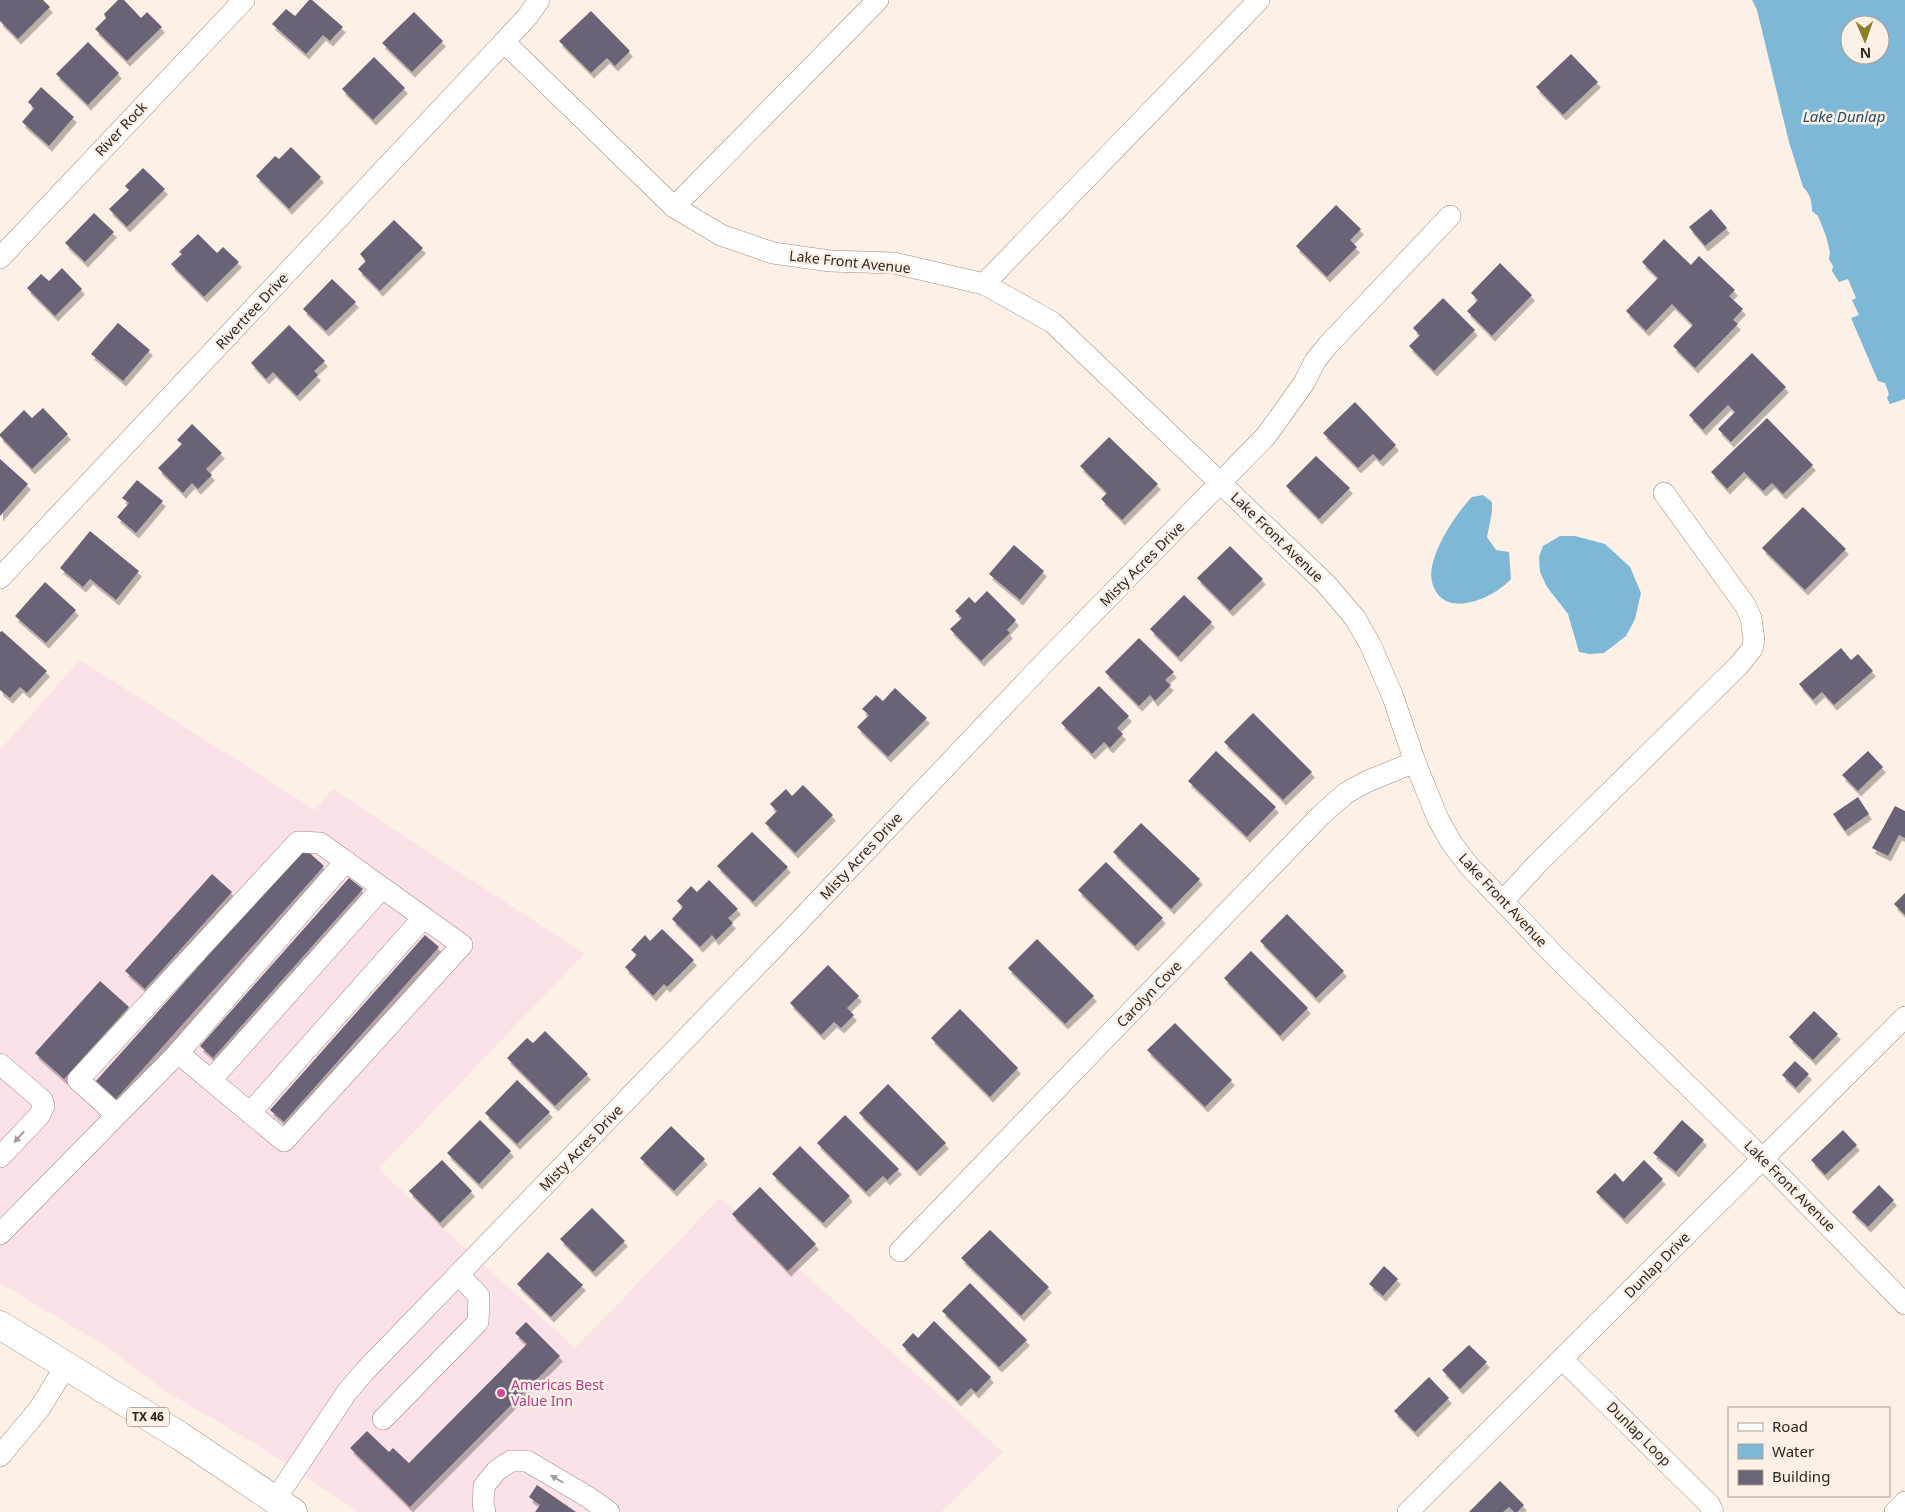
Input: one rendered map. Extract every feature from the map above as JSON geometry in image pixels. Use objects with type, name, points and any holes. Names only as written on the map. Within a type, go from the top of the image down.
[{"type":"main road","name":"TX 46","points":[[0,1325],[65,1367],[180,1436],[284,1506]]},
{"type":"street","name":"River Rock","points":[[0,258],[244,0]]},
{"type":"street","points":[[504,42],[540,0]]},
{"type":"street","points":[[674,208],[878,0]]},
{"type":"street","points":[[984,284],[1259,0]]},
{"type":"street","name":"Lake Front Avenue","points":[[504,42],[674,208],[722,235],[773,253],[830,261],[894,263],[984,284],[1052,322],[1326,584],[1355,618],[1371,646],[1393,697],[1438,819],[1451,842],[1469,866],[1626,1026],[1763,1159],[1905,1304]]},
{"type":"street","name":"Rivertree Drive","points":[[0,578],[504,42]]},
{"type":"street","name":"Misty Acres Drive","points":[[284,1506],[347,1392],[1046,661],[1222,483],[1266,436],[1290,404],[1315,361],[1328,345],[1450,216]]},
{"type":"street","points":[[1504,900],[1537,864],[1739,665],[1752,649],[1753,628],[1746,606],[1664,493]]},
{"type":"street","name":"Carolyn Cove","points":[[900,1251],[1321,815],[1346,792],[1416,762]]},
{"type":"street","points":[[117,1115],[78,1080],[298,842],[320,843],[462,945],[284,1141],[178,1053]]},
{"type":"street","points":[[0,1234],[178,1053],[346,861]]},
{"type":"street","points":[[211,1080],[382,888]]},
{"type":"street","points":[[250,1113],[423,918]]},
{"type":"street","name":"Dunlap Drive","points":[[1408,1512],[1905,1017]]},
{"type":"street","points":[[0,1064],[42,1100],[44,1106],[39,1116],[0,1157]]},
{"type":"street","points":[[383,1419],[478,1322],[479,1296],[459,1275]]},
{"type":"street","name":"Dunlap Loop","points":[[1562,1359],[1709,1504],[1713,1512]]},
{"type":"street","points":[[0,1456],[40,1408],[65,1367]]},
{"type":"street","points":[[485,1512],[482,1504],[484,1486],[497,1470],[511,1461],[526,1461],[588,1497],[609,1512]]},
{"type":"street","points":[[1895,1512],[1905,1502]]},
{"type":"shaded area","points":[[80,660],[315,810],[333,789],[584,954],[378,1169],[575,1348],[720,1198],[1003,1452],[941,1512],[359,1512],[254,1443],[165,1391],[109,1348],[0,1283],[0,750]]},
{"type":"water","name":"Lake Dunlap","points":[[1752,0],[1905,0],[1905,399],[1890,404],[1887,398],[1889,394],[1885,383],[1878,381],[1851,318],[1859,315],[1852,300],[1856,298],[1848,279],[1839,282],[1832,271],[1833,266],[1829,259],[1830,252],[1826,236],[1818,216],[1812,211],[1810,198],[1803,187],[1789,142],[1757,10]]},
{"type":"water","points":[[1483,495],[1492,502],[1487,537],[1496,550],[1509,552],[1511,579],[1481,599],[1468,603],[1446,601],[1438,594],[1432,582],[1433,561],[1444,536],[1465,504],[1472,497]]},
{"type":"water","points":[[1560,536],[1575,536],[1605,544],[1630,567],[1641,593],[1635,619],[1626,636],[1604,653],[1589,654],[1579,652],[1568,614],[1547,587],[1540,572],[1539,557],[1543,546]]},
{"type":"building","points":[[0,0],[43,0],[50,7],[18,39],[0,21]]},
{"type":"building","points":[[118,0],[124,0],[141,18],[147,12],[162,27],[127,61],[95,29],[106,18],[104,14]]},
{"type":"building","points":[[309,0],[312,0],[343,27],[330,41],[323,35],[306,54],[272,24],[286,9],[295,16]]},
{"type":"building","points":[[591,11],[630,51],[615,66],[607,58],[591,73],[559,41]]},
{"type":"building","points":[[414,12],[443,41],[412,72],[382,43]]},
{"type":"building","points":[[88,42],[119,73],[88,105],[56,74]]},
{"type":"building","points":[[1571,54],[1598,82],[1563,115],[1536,87]]},
{"type":"building","points":[[374,57],[405,88],[373,120],[342,89]]},
{"type":"building","points":[[41,87],[74,117],[49,146],[22,122],[34,108],[28,102]]},
{"type":"building","points":[[291,147],[321,177],[289,209],[256,176],[275,156],[279,159]]},
{"type":"building","points":[[143,168],[165,189],[127,227],[109,209],[129,190],[125,186]]},
{"type":"building","points":[[1336,205],[1361,229],[1350,240],[1357,247],[1327,277],[1296,246]]},
{"type":"building","points":[[1711,209],[1727,228],[1705,246],[1689,227]]},
{"type":"building","points":[[94,213],[114,232],[85,262],[65,243]]},
{"type":"building","points":[[394,220],[423,248],[380,291],[358,269],[366,261],[360,254]]},
{"type":"building","points":[[198,234],[217,253],[223,247],[239,262],[204,297],[171,264],[182,254],[179,252]]},
{"type":"building","points":[[1664,239],[1691,265],[1699,256],[1735,290],[1729,296],[1743,309],[1733,320],[1738,324],[1695,368],[1673,346],[1693,325],[1672,304],[1646,331],[1626,311],[1658,278],[1642,262]]},
{"type":"building","points":[[1500,263],[1532,295],[1492,336],[1467,311],[1478,300],[1471,293]]},
{"type":"building","points":[[62,268],[82,289],[55,316],[27,288],[41,274],[49,281]]},
{"type":"building","points":[[332,279],[356,302],[326,331],[303,309]]},
{"type":"building","points":[[1443,298],[1475,330],[1434,371],[1409,346],[1420,335],[1413,328]]},
{"type":"building","points":[[118,323],[150,350],[123,381],[91,354]]},
{"type":"building","points":[[289,325],[325,361],[314,371],[318,375],[297,396],[273,372],[266,379],[251,363]]},
{"type":"building","points":[[1752,353],[1786,387],[1731,442],[1718,429],[1735,412],[1728,405],[1703,430],[1689,415]]},
{"type":"building","points":[[1355,402],[1396,445],[1380,461],[1373,454],[1358,468],[1323,433]]},
{"type":"building","points":[[43,408],[68,434],[32,469],[0,434],[24,410],[32,418]]},
{"type":"building","points":[[1767,418],[1813,465],[1783,494],[1772,483],[1763,491],[1744,472],[1727,489],[1711,472]]},
{"type":"building","points":[[192,424],[222,453],[206,469],[212,475],[198,489],[192,483],[183,493],[158,468],[182,444],[177,440]]},
{"type":"building","points":[[1109,437],[1158,484],[1122,520],[1101,499],[1107,493],[1080,466]]},
{"type":"building","points":[[1316,456],[1350,488],[1319,519],[1286,486]]},
{"type":"building","points":[[0,459],[28,484],[0,516]]},
{"type":"building","points":[[137,480],[163,501],[136,533],[117,517],[129,503],[122,498]]},
{"type":"building","points":[[1803,507],[1846,549],[1805,590],[1762,548]]},
{"type":"building","points":[[90,531],[139,571],[116,600],[90,579],[83,587],[60,568]]},
{"type":"building","points":[[1014,545],[1044,571],[1020,600],[989,574]]},
{"type":"building","points":[[1230,546],[1263,579],[1230,611],[1197,578]]},
{"type":"building","points":[[45,582],[76,610],[46,643],[15,616]]},
{"type":"building","points":[[987,591],[1016,620],[1007,630],[1010,633],[981,661],[950,629],[962,618],[955,611],[969,597],[975,603]]},
{"type":"building","points":[[1184,595],[1212,622],[1178,657],[1150,629]]},
{"type":"building","points":[[2,631],[47,671],[27,693],[20,687],[10,698],[0,690],[0,632]]},
{"type":"building","points":[[1139,638],[1174,672],[1165,680],[1171,685],[1155,701],[1150,695],[1139,706],[1105,672]]},
{"type":"building","points":[[1841,648],[1851,660],[1858,654],[1873,671],[1834,705],[1822,692],[1813,700],[1799,684]]},
{"type":"building","points":[[1099,686],[1129,716],[1117,728],[1123,734],[1110,748],[1104,742],[1092,754],[1061,723]]},
{"type":"building","points":[[895,688],[927,718],[888,757],[857,727],[869,715],[862,709],[876,695],[883,701]]},
{"type":"building","points":[[1253,713],[1312,772],[1283,800],[1224,742]]},
{"type":"building","points":[[1216,751],[1276,807],[1247,837],[1188,781]]},
{"type":"building","points":[[1868,751],[1883,767],[1858,791],[1842,775]]},
{"type":"building","points":[[803,785],[833,815],[795,853],[765,823],[777,811],[770,804],[786,789],[792,796]]},
{"type":"building","points":[[1858,797],[1869,814],[1845,831],[1833,814]]},
{"type":"building","points":[[1895,806],[1905,811],[1905,838],[1899,835],[1888,856],[1872,848]]},
{"type":"building","points":[[1141,823],[1200,879],[1171,909],[1113,852]]},
{"type":"building","points":[[752,832],[788,867],[753,902],[717,866]]},
{"type":"building","points":[[304,848],[324,866],[116,1099],[96,1081]]},
{"type":"building","points":[[1106,862],[1163,918],[1135,946],[1078,890]]},
{"type":"building","points":[[212,874],[232,892],[145,989],[125,971]]},
{"type":"building","points":[[349,878],[363,889],[213,1058],[200,1046]]},
{"type":"building","points":[[709,880],[738,909],[728,918],[733,923],[716,940],[712,935],[700,947],[672,919],[683,907],[677,901],[691,886],[697,892]]},
{"type":"building","points":[[1905,893],[1905,915],[1894,904]]},
{"type":"building","points":[[1287,914],[1344,971],[1316,998],[1260,941]]},
{"type":"building","points":[[662,929],[694,960],[667,987],[664,984],[653,996],[625,967],[637,955],[631,950],[645,935],[650,941]]},
{"type":"building","points":[[425,935],[439,947],[284,1122],[270,1110]]},
{"type":"building","points":[[1037,939],[1094,996],[1065,1024],[1008,968]]},
{"type":"building","points":[[1251,951],[1308,1008],[1280,1036],[1224,978]]},
{"type":"building","points":[[828,965],[859,996],[847,1008],[854,1015],[841,1028],[834,1022],[821,1035],[790,1003]]},
{"type":"building","points":[[100,981],[129,1007],[64,1079],[35,1053]]},
{"type":"building","points":[[960,1009],[1018,1068],[990,1097],[931,1038]]},
{"type":"building","points":[[1814,1011],[1838,1034],[1813,1060],[1789,1037]]},
{"type":"building","points":[[1175,1023],[1232,1080],[1205,1107],[1147,1050]]},
{"type":"building","points":[[545,1031],[588,1074],[555,1106],[507,1058],[527,1038],[533,1043]]},
{"type":"building","points":[[1795,1061],[1809,1074],[1796,1088],[1782,1075]]},
{"type":"building","points":[[517,1080],[550,1112],[517,1144],[485,1113]]},
{"type":"building","points":[[888,1084],[946,1143],[917,1171],[859,1113]]},
{"type":"building","points":[[845,1115],[899,1169],[887,1180],[883,1176],[866,1192],[817,1143]]},
{"type":"building","points":[[480,1120],[511,1151],[479,1184],[447,1153]]},
{"type":"building","points":[[1682,1120],[1704,1140],[1676,1172],[1653,1153]]},
{"type":"building","points":[[671,1126],[705,1159],[674,1191],[640,1158]]},
{"type":"building","points":[[1843,1130],[1857,1145],[1825,1175],[1811,1160]]},
{"type":"building","points":[[800,1146],[850,1196],[823,1223],[772,1174]]},
{"type":"building","points":[[442,1160],[472,1191],[440,1223],[409,1191]]},
{"type":"building","points":[[1644,1160],[1663,1179],[1624,1219],[1596,1192],[1615,1173],[1623,1182]]},
{"type":"building","points":[[1879,1185],[1894,1200],[1868,1227],[1852,1212]]},
{"type":"building","points":[[760,1187],[816,1244],[788,1271],[732,1214]]},
{"type":"building","points":[[592,1208],[625,1241],[593,1272],[560,1239]]},
{"type":"building","points":[[990,1230],[1049,1287],[1021,1316],[961,1258]]},
{"type":"building","points":[[548,1252],[583,1285],[551,1317],[517,1284]]},
{"type":"building","points":[[1384,1266],[1398,1279],[1383,1296],[1369,1284]]},
{"type":"building","points":[[970,1283],[1027,1340],[999,1367],[942,1311]]},
{"type":"building","points":[[934,1321],[991,1377],[976,1393],[971,1388],[958,1401],[902,1345],[913,1333],[918,1338]]},
{"type":"building","name":"Americas Best Value Inn","points":[[526,1322],[560,1356],[410,1507],[350,1448],[367,1431],[389,1452],[393,1448],[409,1463],[527,1344],[515,1333]]},
{"type":"building","points":[[1469,1345],[1487,1362],[1460,1389],[1442,1370]]},
{"type":"building","points":[[1429,1377],[1449,1398],[1415,1432],[1394,1411]]},
{"type":"building","points":[[1500,1481],[1524,1505],[1517,1512],[1514,1512],[1509,1507],[1503,1512],[1469,1512]]},
{"type":"building","points":[[537,1485],[576,1512],[535,1512],[540,1505],[529,1497]]},
{"type":"place","name":"Americas Best Value Inn","points":[[501,1393]]}]
